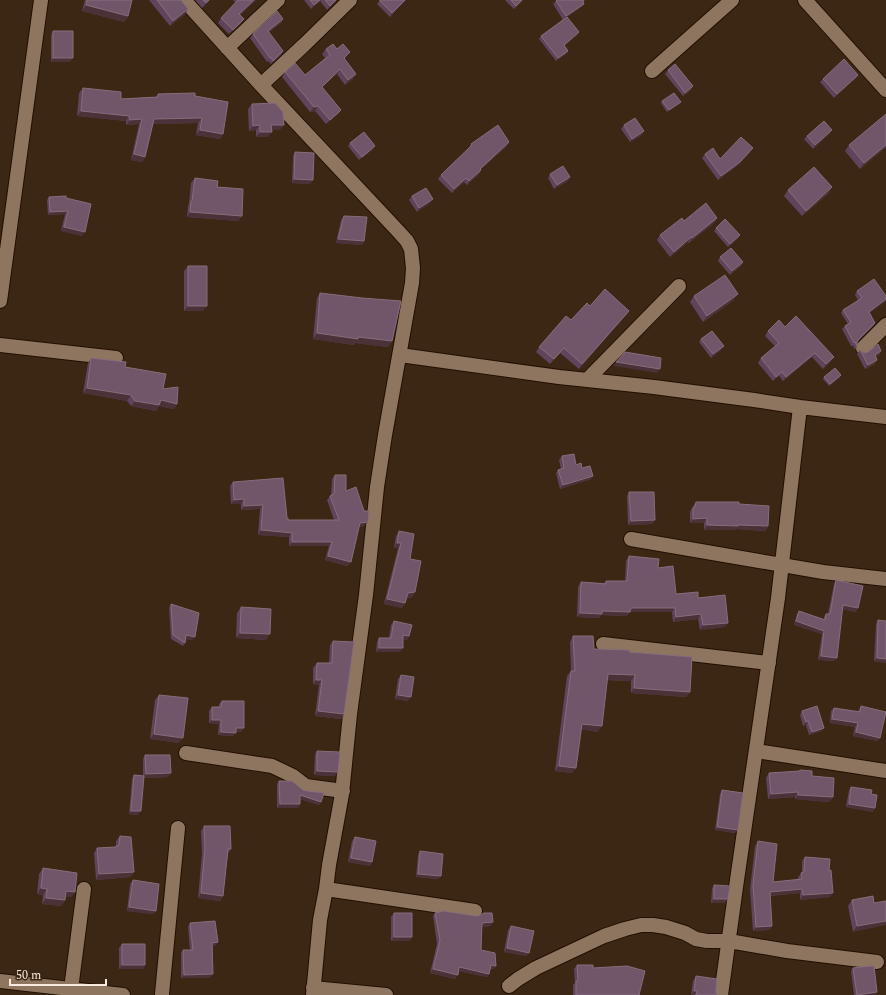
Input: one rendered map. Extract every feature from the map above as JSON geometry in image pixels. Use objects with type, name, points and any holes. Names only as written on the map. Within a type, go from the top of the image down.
[{"type":"street","points":[[0,301],[41,0]]},
{"type":"street","points":[[184,0],[261,85],[407,241],[411,250],[413,268],[410,299],[377,487],[366,595],[350,714],[343,791],[320,920],[313,992],[386,995]]},
{"type":"street","points":[[228,48],[278,0]]},
{"type":"street","points":[[261,85],[350,0]]},
{"type":"street","points":[[652,70],[732,0]]},
{"type":"street","points":[[805,0],[886,90]]},
{"type":"street","points":[[586,380],[679,286]]},
{"type":"street","points":[[863,348],[886,325]]},
{"type":"street","points":[[0,345],[116,358]]},
{"type":"street","points":[[400,355],[505,370],[703,393],[800,407],[886,417]]},
{"type":"street","points":[[721,995],[778,598],[800,407]]},
{"type":"street","points":[[631,539],[823,572],[886,579]]},
{"type":"street","points":[[603,644],[769,663]]},
{"type":"street","points":[[756,751],[886,771]]},
{"type":"street","points":[[186,753],[272,766],[293,776],[306,786],[343,791]]},
{"type":"street","points":[[159,995],[178,828]]},
{"type":"street","points":[[71,989],[84,889]]},
{"type":"street","points":[[326,889],[475,911]]},
{"type":"street","points":[[509,986],[542,965],[604,936],[640,925],[666,927],[707,942],[729,942],[876,962]]},
{"type":"street","points":[[0,981],[123,995]]},
{"type":"building","points":[[87,0],[132,0],[128,16],[86,5]]},
{"type":"building","points":[[157,0],[181,0],[188,9],[173,21]]},
{"type":"building","points":[[238,0],[254,0],[239,14],[244,19],[233,30],[221,18]]},
{"type":"building","points":[[310,0],[320,0],[314,5]]},
{"type":"building","points":[[325,0],[336,0],[330,6]]},
{"type":"building","points":[[380,0],[405,0],[392,13]]},
{"type":"building","points":[[511,0],[522,0],[516,6]]},
{"type":"building","points":[[584,0],[584,4],[566,16],[556,1]]},
{"type":"building","points":[[277,11],[283,19],[268,31],[283,51],[273,61],[253,34]]},
{"type":"building","points":[[567,17],[579,32],[564,45],[568,51],[558,58],[541,36]]},
{"type":"building","points":[[53,31],[73,31],[73,58],[53,58]]},
{"type":"building","points":[[333,44],[337,49],[343,44],[350,52],[344,58],[356,74],[348,80],[340,69],[322,87],[341,110],[330,120],[318,106],[314,107],[285,72],[295,63],[305,75],[330,55],[326,49]]},
{"type":"building","points":[[844,59],[858,75],[837,94],[823,79]]},
{"type":"building","points":[[675,64],[693,86],[685,93],[668,70]]},
{"type":"building","points":[[83,88],[121,92],[121,99],[158,97],[158,94],[195,93],[195,96],[228,102],[223,134],[200,130],[202,118],[154,119],[145,157],[134,154],[142,119],[130,120],[129,116],[81,111]]},
{"type":"building","points":[[674,93],[681,102],[669,110],[662,101]]},
{"type":"building","points":[[275,103],[283,112],[284,125],[271,125],[272,132],[260,132],[260,125],[253,126],[252,104]]},
{"type":"building","points":[[886,114],[886,145],[864,163],[849,145]]},
{"type":"building","points":[[635,118],[644,131],[632,139],[624,125]]},
{"type":"building","points":[[824,121],[832,130],[815,145],[807,136]]},
{"type":"building","points":[[498,125],[509,142],[469,181],[466,178],[454,189],[441,175],[472,145],[471,144]]},
{"type":"building","points":[[364,132],[375,146],[362,157],[350,143]]},
{"type":"building","points":[[741,137],[753,148],[740,162],[721,176],[705,154],[713,148],[720,159]]},
{"type":"building","points":[[295,152],[314,153],[313,180],[294,179]]},
{"type":"building","points":[[563,166],[570,177],[557,185],[550,174]]},
{"type":"building","points":[[814,167],[832,187],[806,211],[788,190]]},
{"type":"building","points":[[195,178],[218,181],[217,187],[243,189],[242,216],[190,212]]},
{"type":"building","points":[[426,188],[433,199],[419,208],[412,196]]},
{"type":"building","points":[[66,196],[66,198],[91,204],[85,232],[64,227],[68,211],[50,212],[49,197]]},
{"type":"building","points":[[706,203],[717,218],[692,238],[691,237],[674,252],[660,235],[682,218],[684,221]]},
{"type":"building","points":[[344,216],[367,217],[364,241],[338,239]]},
{"type":"building","points":[[725,219],[740,235],[730,244],[716,228]]},
{"type":"building","points":[[731,248],[743,262],[732,271],[720,257]]},
{"type":"building","points":[[188,266],[207,266],[207,306],[188,306]]},
{"type":"building","points":[[725,275],[738,294],[707,316],[694,296]]},
{"type":"building","points":[[874,279],[886,296],[886,299],[869,312],[875,323],[859,339],[857,346],[845,326],[851,322],[843,310],[862,298],[857,291]]},
{"type":"building","points":[[605,289],[629,311],[582,364],[564,348],[554,359],[539,347],[566,316],[571,320],[587,303],[590,306]]},
{"type":"building","points":[[320,293],[401,301],[392,341],[358,337],[358,339],[317,333]]},
{"type":"building","points":[[796,316],[834,357],[826,364],[815,353],[786,377],[782,372],[776,377],[761,358],[779,343],[768,331],[779,320],[785,327]]},
{"type":"building","points":[[712,331],[724,346],[713,354],[701,339]]},
{"type":"building","points":[[878,344],[881,351],[875,355],[877,360],[868,365],[860,350],[864,353],[868,352]]},
{"type":"building","points":[[625,352],[661,358],[660,369],[616,362]]},
{"type":"building","points":[[91,358],[126,362],[125,367],[166,374],[163,389],[178,387],[177,404],[161,400],[159,405],[135,401],[131,395],[87,388]]},
{"type":"building","points":[[835,368],[841,375],[830,384],[824,377]]},
{"type":"building","points":[[574,454],[576,465],[581,463],[582,468],[590,466],[593,476],[563,485],[558,470],[564,468],[562,456]]},
{"type":"building","points":[[335,475],[346,475],[346,491],[356,487],[364,511],[369,511],[368,522],[360,523],[351,562],[328,556],[332,542],[292,542],[292,533],[261,530],[263,505],[244,506],[244,499],[234,500],[233,482],[283,478],[288,520],[339,520],[330,496],[334,494]]},
{"type":"building","points":[[629,492],[654,492],[655,520],[631,521]]},
{"type":"building","points":[[696,502],[739,502],[739,504],[769,506],[768,526],[707,525],[707,518],[693,519],[693,508],[695,507]]},
{"type":"building","points":[[399,531],[414,534],[410,559],[421,561],[415,592],[408,593],[405,603],[387,599],[401,543],[397,543]]},
{"type":"building","points":[[629,556],[659,559],[658,568],[673,566],[676,594],[698,592],[698,598],[725,595],[728,623],[703,625],[701,614],[676,617],[675,608],[631,608],[630,612],[602,611],[602,614],[580,613],[581,582],[606,584],[606,581],[627,581]]},
{"type":"building","points":[[836,580],[863,586],[858,608],[843,605],[837,658],[821,656],[824,631],[796,621],[799,611],[825,620],[826,614],[830,614]]},
{"type":"building","points":[[171,604],[199,613],[195,637],[186,635],[185,643],[173,635]]},
{"type":"building","points":[[241,607],[271,609],[270,634],[240,633]]},
{"type":"building","points":[[878,620],[886,621],[886,659],[877,658]]},
{"type":"building","points":[[394,621],[412,625],[409,636],[403,635],[403,648],[379,648],[379,638],[391,638]]},
{"type":"building","points":[[573,636],[593,636],[594,649],[630,650],[629,652],[692,657],[690,692],[634,688],[635,675],[608,674],[602,726],[582,724],[576,768],[559,766],[571,671],[575,671]]},
{"type":"building","points":[[333,641],[354,642],[344,714],[318,711],[322,680],[316,680],[317,663],[332,663]]},
{"type":"building","points":[[401,675],[414,677],[411,697],[398,695]]},
{"type":"building","points":[[159,695],[188,698],[183,738],[154,734]]},
{"type":"building","points":[[222,701],[244,701],[244,728],[236,728],[236,733],[221,732],[221,720],[212,720],[212,707],[221,707]]},
{"type":"building","points":[[817,706],[824,728],[812,732],[802,711]]},
{"type":"building","points":[[861,706],[886,712],[880,738],[856,732],[858,723],[832,719],[834,708],[860,712]]},
{"type":"building","points":[[317,751],[340,752],[338,772],[317,771]]},
{"type":"building","points":[[145,755],[170,755],[171,773],[146,774]]},
{"type":"building","points":[[800,770],[812,771],[812,776],[834,778],[833,797],[798,795],[798,792],[771,794],[769,773]]},
{"type":"building","points":[[134,775],[144,776],[141,811],[131,811]]},
{"type":"building","points":[[279,781],[292,781],[303,790],[324,793],[321,802],[300,795],[300,804],[280,804]]},
{"type":"building","points":[[851,787],[872,790],[871,794],[877,795],[875,808],[849,804]]},
{"type":"building","points":[[722,790],[743,793],[738,830],[717,827]]},
{"type":"building","points":[[204,826],[230,826],[231,849],[228,849],[223,896],[201,893],[205,848]]},
{"type":"building","points":[[120,836],[131,837],[134,872],[99,874],[97,848],[116,847],[119,845]]},
{"type":"building","points":[[355,837],[376,841],[372,862],[351,858]]},
{"type":"building","points":[[758,841],[777,844],[773,882],[802,879],[801,873],[804,872],[805,857],[830,859],[829,871],[831,870],[833,893],[803,895],[802,889],[770,892],[772,926],[756,927],[753,885]]},
{"type":"building","points":[[420,851],[443,854],[441,876],[418,874]]},
{"type":"building","points":[[43,868],[77,873],[75,892],[66,891],[65,900],[46,898],[47,889],[41,888]]},
{"type":"building","points":[[133,880],[159,884],[156,911],[129,907]]},
{"type":"building","points":[[714,885],[730,886],[728,899],[714,899]]},
{"type":"building","points":[[873,896],[874,903],[886,901],[886,921],[857,926],[852,900]]},
{"type":"building","points":[[444,911],[476,916],[484,913],[492,913],[493,922],[482,923],[481,950],[495,953],[496,966],[491,965],[489,974],[459,967],[458,975],[433,969],[440,940],[435,913]]},
{"type":"building","points":[[394,913],[412,913],[412,937],[394,937]]},
{"type":"building","points":[[215,921],[218,942],[212,943],[213,974],[184,975],[183,950],[193,950],[190,923]]},
{"type":"building","points":[[511,926],[534,931],[529,953],[507,948]]},
{"type":"building","points":[[122,944],[145,944],[145,965],[122,965]]},
{"type":"building","points":[[577,965],[593,965],[593,968],[627,966],[645,971],[639,995],[576,995],[576,981],[578,981]]},
{"type":"building","points":[[874,966],[877,992],[857,995],[853,968]]},
{"type":"building","points":[[696,976],[717,979],[716,993],[718,995],[696,995],[697,991],[694,991]]}]
